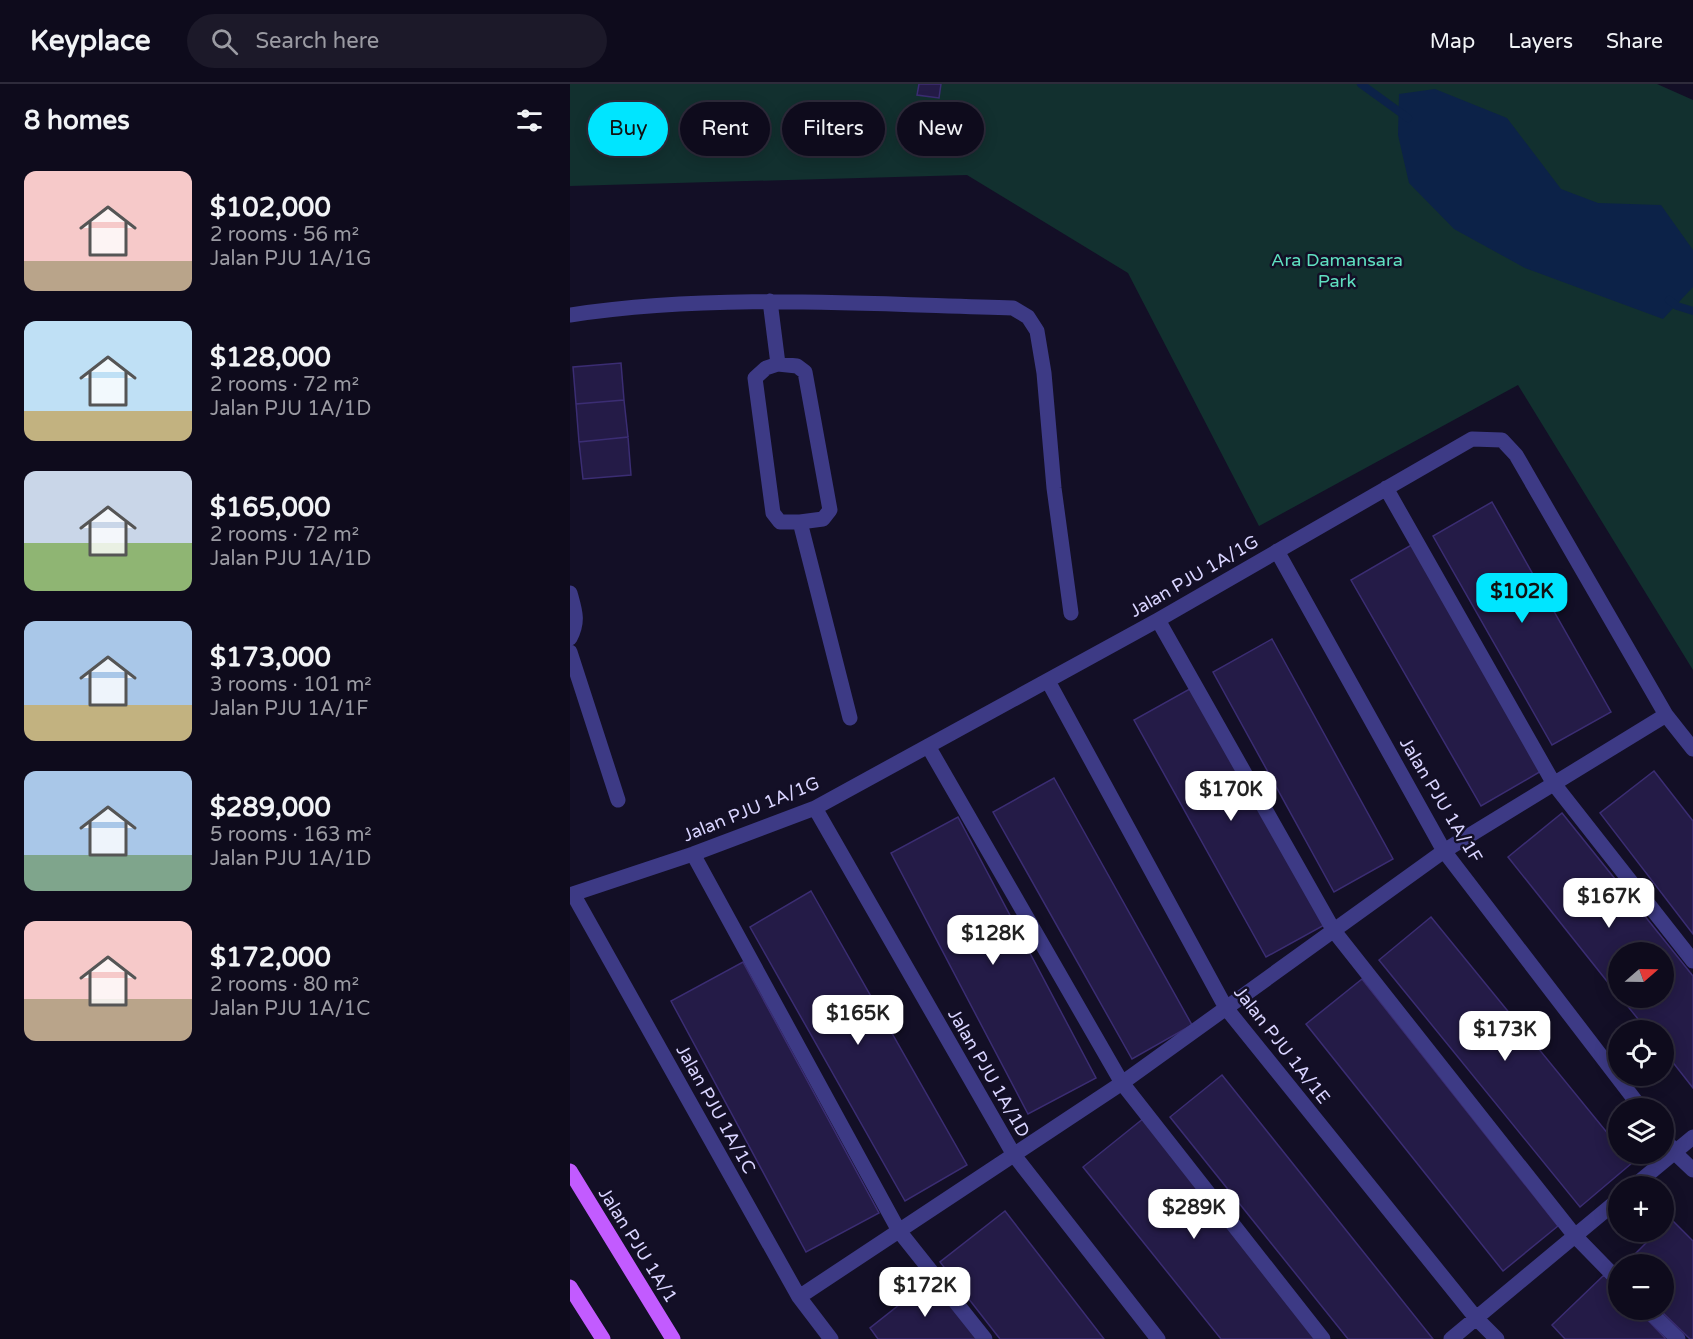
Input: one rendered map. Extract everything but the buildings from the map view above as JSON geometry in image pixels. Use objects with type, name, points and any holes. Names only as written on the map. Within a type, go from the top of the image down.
[{"type":"main road","name":"Jalan PJU 1A/1","points":[[570,1171],[673,1339]]},
{"type":"main road","points":[[570,1287],[603,1339]]},
{"type":"street","points":[[770,301],[778,364]]},
{"type":"street","points":[[570,315],[619,308],[770,301],[1013,308],[1028,317],[1037,331],[1044,373],[1054,488],[1071,613]]},
{"type":"street","points":[[778,364],[797,366],[805,372],[830,510],[823,519],[780,522],[773,513],[755,378],[766,368],[778,364]]},
{"type":"street","name":"Jalan PJU 1A/1G","points":[[571,895],[693,854],[815,807],[1158,620],[1472,439],[1502,440],[1516,455],[1666,715],[1688,733],[1693,749]]},
{"type":"street","points":[[1386,488],[1554,784],[1693,961]]},
{"type":"street","points":[[800,522],[850,718]]},
{"type":"street","name":"Jalan PJU 1A/1F","points":[[1276,551],[1444,851],[1633,1098]]},
{"type":"street","points":[[570,593],[576,616],[575,628],[570,638]]},
{"type":"street","points":[[1158,620],[1334,931],[1575,1236],[1608,1270]]},
{"type":"street","points":[[570,652],[618,800]]},
{"type":"street","name":"Jalan PJU 1A/1E","points":[[1048,681],[1226,1008],[1476,1318],[1497,1339]]},
{"type":"street","points":[[799,1297],[1122,1083],[1444,851],[1666,715]]},
{"type":"street","points":[[928,746],[1122,1083],[1323,1339]]},
{"type":"street","name":"Jalan PJU 1A/1D","points":[[815,807],[1014,1155],[1158,1339]]},
{"type":"street","points":[[693,854],[899,1230],[985,1339]]},
{"type":"street","name":"Jalan PJU 1A/1C","points":[[571,895],[799,1297],[831,1339]]},
{"type":"street","points":[[1646,1176],[1693,1137]]},
{"type":"street","points":[[1675,1152],[1693,1170]]},
{"type":"street","points":[[1452,1339],[1608,1208]]},
{"type":"street","points":[[1658,1320],[1678,1339]]},
{"type":"green space","name":"Ara Damansara Park","points":[[570,84],[1657,84],[1693,100],[1693,670],[1518,385],[1259,526],[1128,273],[967,175],[570,186]]},
{"type":"water","points":[[1435,89],[1507,118],[1561,189],[1598,203],[1661,205],[1693,250],[1693,287],[1663,319],[1525,268],[1454,229],[1409,183],[1398,135],[1399,94]]},
{"type":"waterway","points":[[1361,84],[1408,118]]},
{"type":"waterway","points":[[1669,300],[1677,306],[1693,311]]}]
